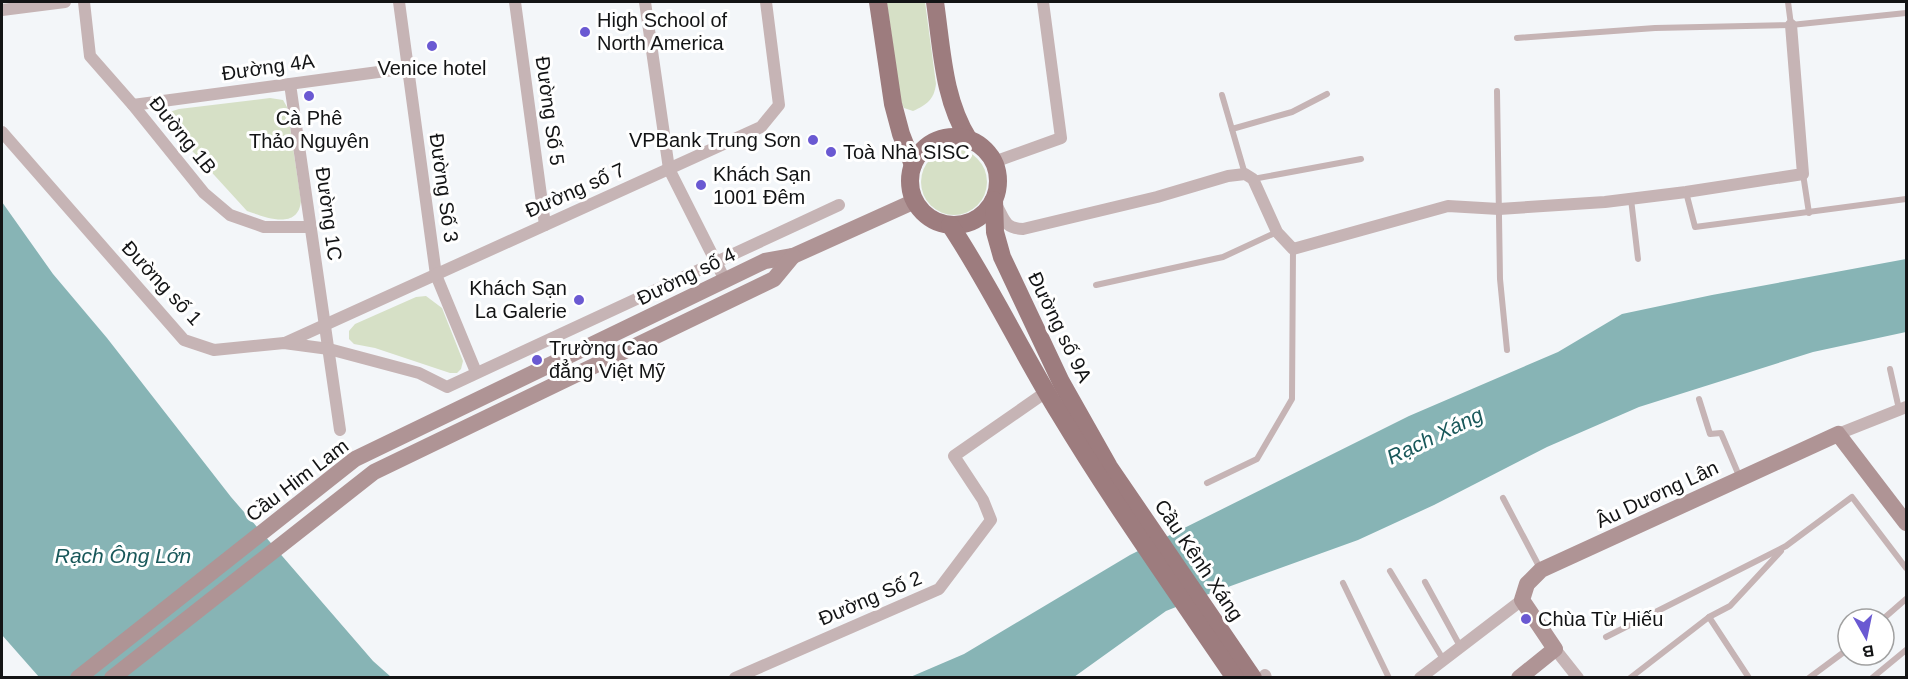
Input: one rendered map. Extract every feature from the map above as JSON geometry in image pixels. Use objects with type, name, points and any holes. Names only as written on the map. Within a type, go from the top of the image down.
[{"type":"main road","points":[[878,2],[893,104],[913,165]]},
{"type":"main road","points":[[934,2],[949,94],[959,124],[969,140]]},
{"type":"main road","points":[[956,137],[969,140],[979,144],[994,162],[998,180],[994,200],[976,219],[963,224],[950,225],[937,221],[924,213],[915,201],[910,187],[910,172],[920,153],[930,144],[942,138],[956,137]]},
{"type":"main road","name":"Đường số 9A","points":[[994,200],[995,232],[1002,257],[1103,471]]},
{"type":"main road","name":"Đường số 4","points":[[632,325],[765,261],[793,256],[915,201]]},
{"type":"main road","name":"Đường số 9A","points":[[950,225],[1046,392],[1103,471]]},
{"type":"main road","name":"Đường số 4","points":[[642,344],[774,279],[793,256]]},
{"type":"main road","name":"Cầu Him Lam","points":[[78,678],[355,459],[632,325]]},
{"type":"main road","name":"Cầu Him Lam","points":[[112,678],[374,472],[642,344]]},
{"type":"main road","points":[[1838,434],[1906,523]]},
{"type":"main road","name":"Âu Dương Lân","points":[[1522,600],[1527,584],[1541,570],[1838,434]]},
{"type":"main road","name":"Cầu Kênh Xáng","points":[[1103,471],[1261,677]]},
{"type":"main road","name":"Cầu Kênh Xáng","points":[[1103,471],[1235,678]]},
{"type":"main road","points":[[1519,678],[1555,649],[1522,600]]},
{"type":"street","points":[[2,10],[64,2]]},
{"type":"street","name":"Đường 1B","points":[[84,2],[90,56],[204,193],[230,215],[264,227],[311,227]]},
{"type":"street","name":"Đường Số 3","points":[[399,2],[435,274],[476,372]]},
{"type":"street","name":"Đường Số 5","points":[[515,2],[545,225]]},
{"type":"street","points":[[645,2],[669,169],[725,280]]},
{"type":"street","name":"Đường số 7","points":[[284,343],[761,127],[779,105],[766,2]]},
{"type":"street","points":[[994,162],[1061,138],[1043,2]]},
{"type":"street","points":[[994,200],[1005,222],[1012,228],[1023,229],[1157,197],[1228,176],[1249,176],[1277,232],[1293,249],[1448,206],[1499,209],[1631,199],[1803,174],[1791,25]]},
{"type":"street","name":"Đường 4A","points":[[133,105],[408,68]]},
{"type":"street","name":"Đường 1C","points":[[290,84],[340,430]]},
{"type":"street","name":"Đường số 1","points":[[2,132],[184,340],[214,350],[284,343],[329,349],[419,373],[447,387],[476,372]]},
{"type":"street","points":[[476,372],[838,205]]},
{"type":"street","name":"Đường số 4","points":[[476,372],[621,307],[632,325]]},
{"type":"street","name":"Đường Số 2","points":[[735,678],[939,589],[991,520],[983,500],[954,456],[1046,392]]},
{"type":"street","points":[[1838,434],[1903,409]]},
{"type":"street","name":"Âu Dương Lân","points":[[1420,678],[1522,600]]},
{"type":"street","points":[[1555,649],[1578,678]]},
{"type":"lane","points":[[1788,2],[1791,25]]},
{"type":"lane","points":[[1517,38],[1655,28],[1791,25],[1906,13]]},
{"type":"lane","points":[[1497,91],[1500,279],[1507,350]]},
{"type":"lane","points":[[1232,129],[1292,112],[1327,94]]},
{"type":"lane","points":[[1222,95],[1249,176],[1360,159]]},
{"type":"lane","points":[[1803,174],[1809,213]]},
{"type":"lane","points":[[1686,192],[1695,227],[1906,199]]},
{"type":"lane","points":[[1631,199],[1638,259]]},
{"type":"lane","points":[[1096,285],[1223,257],[1277,232]]},
{"type":"lane","points":[[1207,483],[1257,459],[1292,399],[1293,249]]},
{"type":"lane","points":[[1890,369],[1903,409]]},
{"type":"lane","points":[[1699,399],[1710,434],[1721,433],[1741,478]]},
{"type":"lane","points":[[1606,637],[1786,546],[1852,497],[1906,568]]},
{"type":"lane","points":[[1503,498],[1541,570]]},
{"type":"lane","points":[[1630,678],[1709,617],[1730,606],[1786,546]]},
{"type":"lane","points":[[1390,571],[1443,659]]},
{"type":"lane","points":[[1425,582],[1460,646]]},
{"type":"lane","points":[[1343,583],[1389,678]]},
{"type":"lane","points":[[1709,617],[1749,678]]},
{"type":"lane","points":[[1872,678],[1906,650]]},
{"type":"lane","points":[[1809,678],[1836,658]]},
{"type":"green space","points":[[887,2],[925,2],[936,84],[929,101],[913,111],[904,108],[900,100]]},
{"type":"green space","points":[[270,98],[283,100],[287,107],[301,201],[299,210],[294,216],[280,220],[247,211],[163,119],[166,113],[179,109]]},
{"type":"green space","points":[[954,149],[967,152],[977,159],[984,169],[987,182],[984,195],[977,205],[967,212],[954,215],[941,212],[931,205],[924,195],[921,182],[924,169],[931,159],[941,152]]},
{"type":"green space","points":[[426,296],[442,308],[463,361],[457,373],[450,373],[375,348],[354,344],[349,339],[349,331],[355,324],[416,297]]},
{"type":"water","name":"Rạch Ông Lớn","points":[[2,202],[53,274],[107,338],[231,497],[373,661],[391,677],[39,677],[2,635]]},
{"type":"water","name":"Rạch Xáng","points":[[1906,259],[1906,332],[1813,352],[1639,407],[1547,447],[1434,505],[1358,540],[1166,611],[1074,677],[908,678],[964,654],[1130,555],[1409,416],[1558,352],[1622,314]]},
{"type":"place","name":"High School of North America","points":[[585,32]]},
{"type":"place","name":"Venice hotel","points":[[432,46]]},
{"type":"place","name":"Cà Phê Thảo Nguyên","points":[[309,96]]},
{"type":"place","name":"VPBank Trung Sơn","points":[[813,140]]},
{"type":"place","name":"Toà Nhà SISC","points":[[831,152]]},
{"type":"place","name":"Khách Sạn 1001 Đêm","points":[[701,185]]},
{"type":"place","name":"Khách Sạn La Galerie","points":[[579,300]]},
{"type":"place","name":"Trường Cao đẳng Việt Mỹ","points":[[537,360]]},
{"type":"place","name":"Chùa Từ Hiếu","points":[[1526,619]]}]
